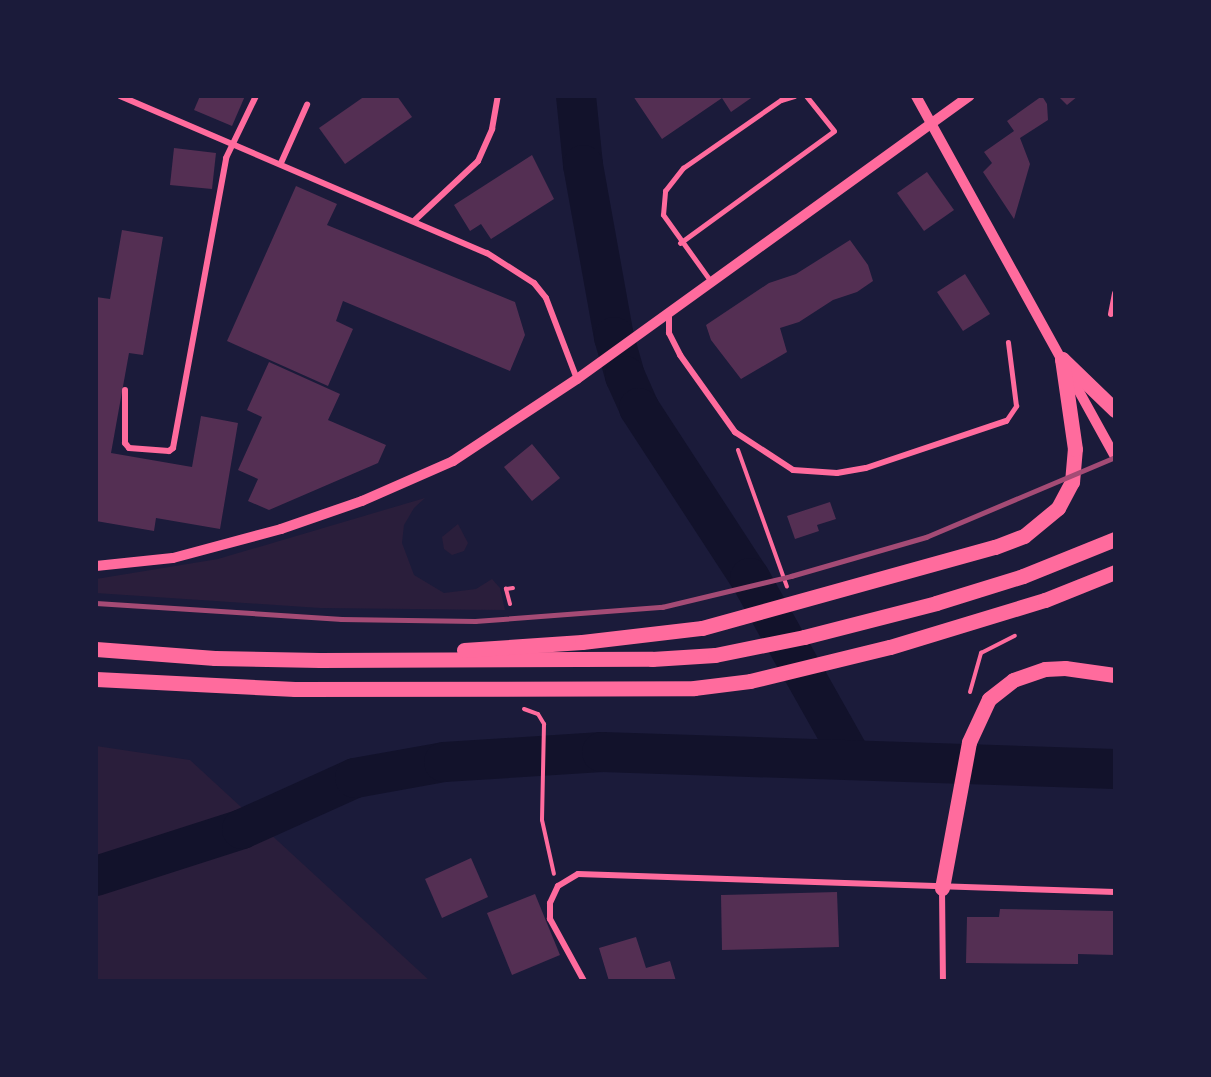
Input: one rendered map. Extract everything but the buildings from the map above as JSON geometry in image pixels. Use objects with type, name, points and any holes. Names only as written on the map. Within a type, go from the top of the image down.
[{"type":"main road","points":[[1062,358],[1115,410]]},
{"type":"main road","points":[[320,660],[582,642],[723,623],[995,547],[1024,536],[1066,497],[1075,465],[1073,432],[1062,358]]},
{"type":"main road","points":[[96,649],[215,658],[320,660],[652,659],[741,651],[804,637],[1023,576],[1115,539]]},
{"type":"main road","points":[[1046,600],[1115,572]]},
{"type":"main road","points":[[96,679],[224,688],[494,691],[694,688],[750,681],[814,668],[1046,600],[1115,577]]},
{"type":"main road","points":[[942,888],[969,742],[989,699],[1013,680],[1045,669],[1065,668],[1115,675]]},
{"type":"street","points":[[120,96],[415,220],[487,253],[534,283],[556,321],[577,379]]},
{"type":"street","points":[[125,390],[123,436],[129,448],[169,451],[174,448],[191,336],[230,144],[256,96]]},
{"type":"street","points":[[415,220],[478,161],[492,129],[498,96]]},
{"type":"street","points":[[916,96],[1115,456]]},
{"type":"street","points":[[96,566],[132,564],[217,547],[362,501],[466,454],[577,379],[970,96]]},
{"type":"street","points":[[281,163],[307,105]]},
{"type":"street","points":[[1111,314],[1115,293]]},
{"type":"street","points":[[669,312],[669,333],[680,355],[735,432],[793,470],[837,473],[866,468],[1005,421]]},
{"type":"street","points":[[584,981],[550,920],[550,903],[558,886],[578,874],[617,873],[942,888],[1115,892]]},
{"type":"street","points":[[942,888],[943,981]]},
{"type":"lane","points":[[711,282],[680,243],[663,216],[665,190],[683,168],[781,100],[794,96]]},
{"type":"lane","points":[[680,243],[834,130],[806,96]]},
{"type":"lane","points":[[1005,421],[1016,406],[1008,343]]},
{"type":"path","points":[[735,432],[741,465],[789,594]]},
{"type":"path","points":[[510,604],[506,589],[513,588]]},
{"type":"path","points":[[981,653],[1015,636]]},
{"type":"path","points":[[520,708],[538,714],[544,724],[542,820],[558,886]]},
{"type":"shaded area","points":[[425,498],[414,508],[404,525],[402,543],[414,575],[444,593],[476,589],[492,579],[500,588],[505,610],[320,608],[96,593],[96,579],[218,559]]},
{"type":"shaded area","points":[[458,524],[468,543],[464,551],[452,555],[444,549],[442,537]]},
{"type":"shaded area","points":[[96,746],[190,760],[430,981],[96,981]]},
{"type":"waterway","points":[[576,96],[583,165],[614,337],[625,376],[639,408],[750,578],[852,759]]},
{"type":"waterway","points":[[96,876],[242,829],[355,778],[444,762],[602,752],[1115,769]]},
{"type":"railway","points":[[96,603],[341,619],[475,621],[662,607],[791,576],[926,537],[1115,457]]}]
